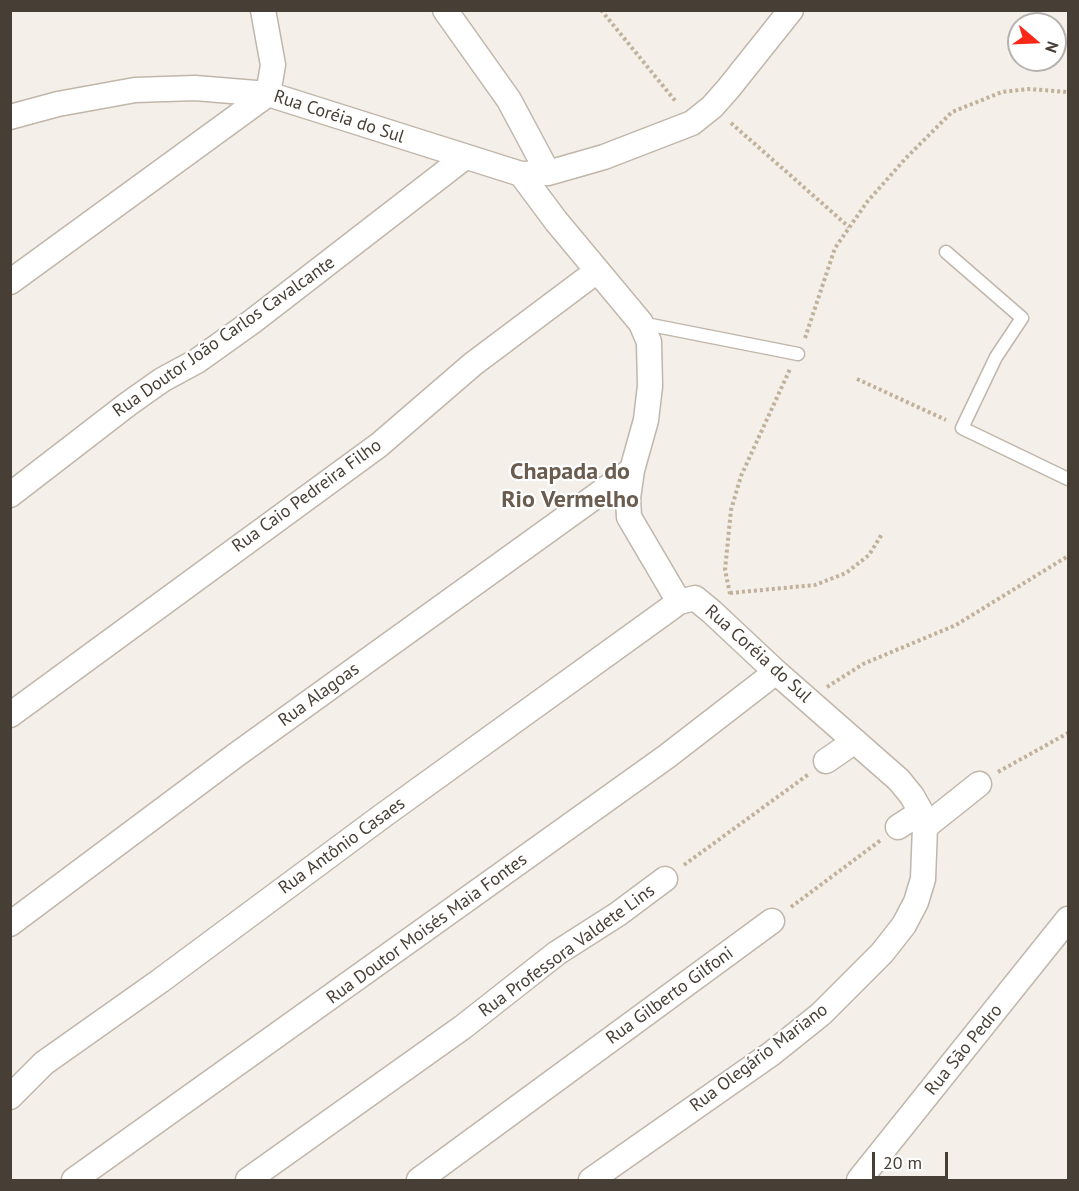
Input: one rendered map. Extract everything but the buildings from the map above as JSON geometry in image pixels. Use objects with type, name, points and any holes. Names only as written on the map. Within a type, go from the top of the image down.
[{"type":"street","points":[[10,282],[268,94],[273,65],[263,10]]},
{"type":"street","points":[[445,10],[509,100],[548,173]]},
{"type":"street","name":"Rua Coréia do Sul","points":[[10,117],[58,104],[135,90],[195,88],[268,94],[521,174],[548,173],[604,157],[692,123],[712,107],[791,10]]},
{"type":"street","name":"Rua Doutor João Carlos Cavalcante","points":[[10,495],[128,404],[162,380],[197,361],[253,321],[465,157]]},
{"type":"street","name":"Rua Coréia do Sul","points":[[521,174],[641,323],[649,342],[650,386],[645,420],[632,470],[628,498],[629,517],[679,602],[695,598],[899,780],[923,819]]},
{"type":"street","name":"Rua Caio Pedreira Filho","points":[[10,715],[379,445],[473,364],[597,271]]},
{"type":"street","name":"Rua Alagoas","points":[[10,924],[236,755],[632,470]]},
{"type":"street","name":"Rua Antônio Casaes","points":[[10,1097],[44,1063],[679,602]]},
{"type":"street","name":"Rua Doutor Moisés Maia Fontes","points":[[74,1180],[666,757],[776,672]]},
{"type":"street","points":[[826,761],[855,741]]},
{"type":"street","points":[[898,827],[923,819],[979,784]]},
{"type":"street","name":"Rua Olegário Mariano","points":[[593,1180],[771,1054],[821,1014],[882,953],[904,925],[916,902],[923,879],[923,819]]},
{"type":"street","name":"Rua Professora Valdete Lins","points":[[248,1180],[464,1027],[557,953],[618,915],[665,879]]},
{"type":"street","name":"Rua São Pedro","points":[[859,1180],[1068,919]]},
{"type":"street","name":"Rua Gilberto Gilfoni","points":[[419,1180],[772,921]]},
{"type":"lane","points":[[946,252],[1022,318],[996,357],[962,428],[1068,479]]},
{"type":"lane","points":[[641,323],[798,354]]},
{"type":"path","points":[[601,10],[692,123]]},
{"type":"path","points":[[740,639],[725,570],[731,510],[741,476],[798,354],[835,248],[849,227],[906,158],[952,112],[1002,92],[1028,89],[1068,92]]},
{"type":"path","points":[[712,107],[849,227]]},
{"type":"path","points":[[857,379],[962,428]]},
{"type":"path","points":[[730,593],[815,585],[846,573],[869,555],[882,534]]},
{"type":"path","points":[[808,699],[863,664],[966,619],[1068,556]]},
{"type":"path","points":[[979,784],[1068,733]]},
{"type":"path","name":"Rua Professora Valdete Lins","points":[[665,879],[826,761]]},
{"type":"path","points":[[772,921],[898,827]]},
{"type":"district","name":"Chapada do Rio Vermelho","points":[[570,486]]}]
